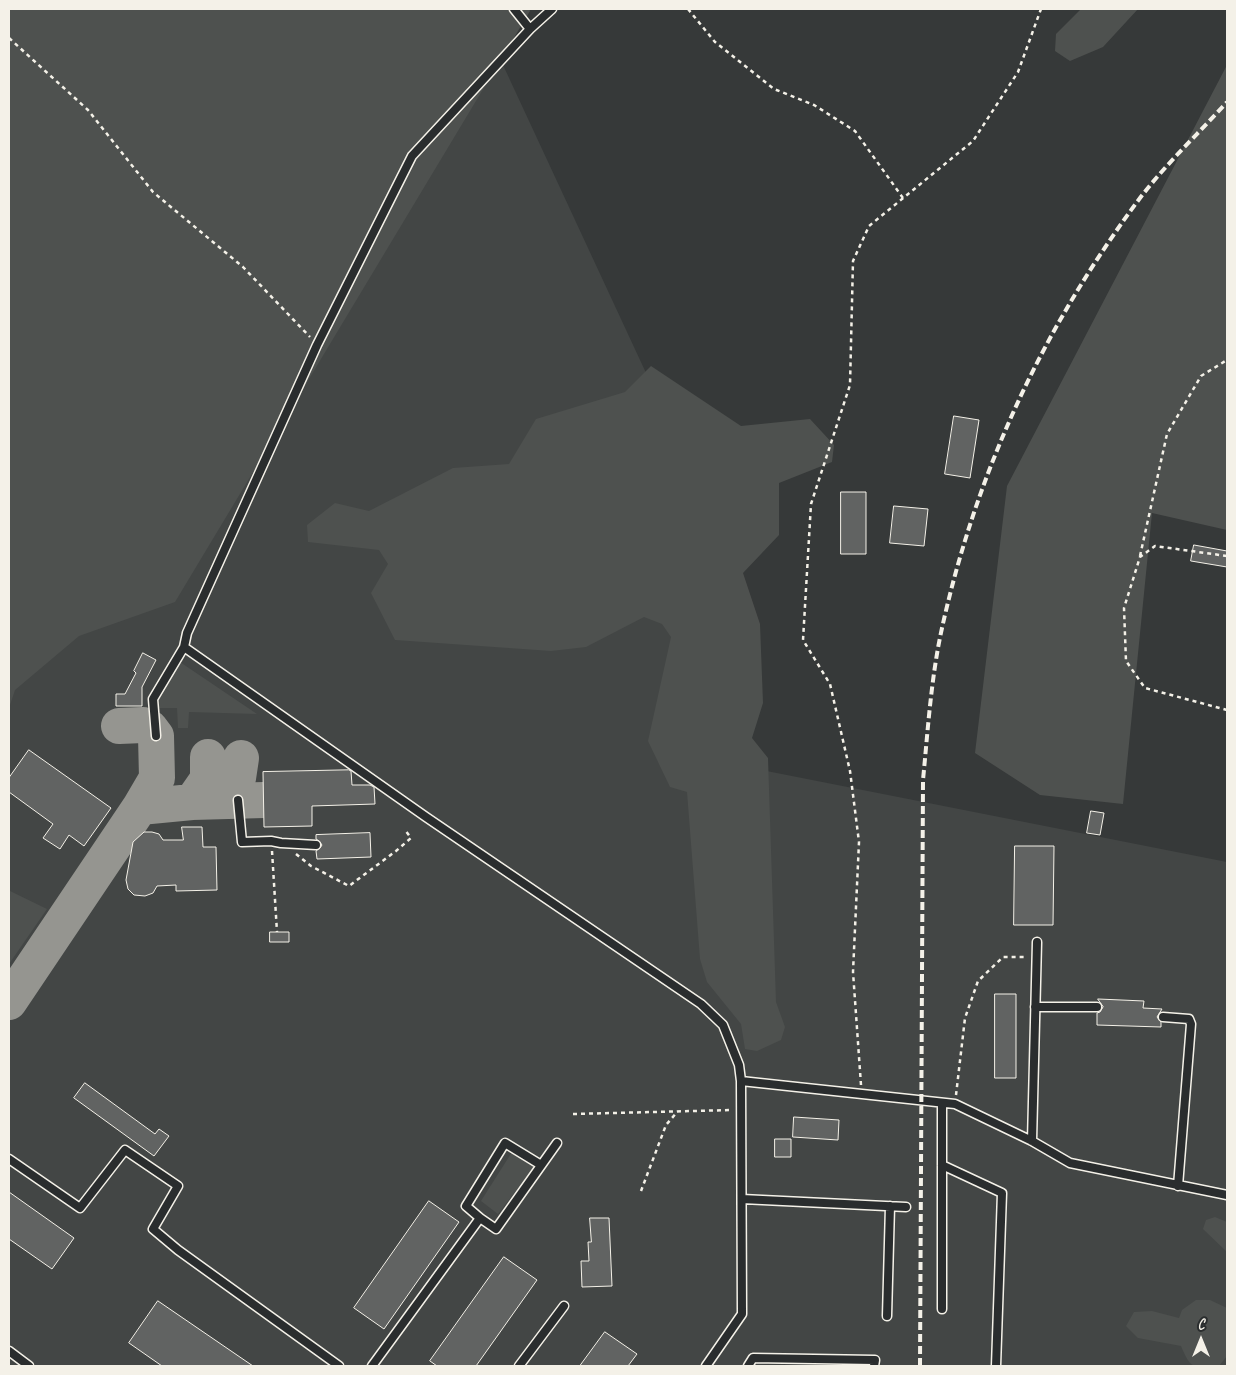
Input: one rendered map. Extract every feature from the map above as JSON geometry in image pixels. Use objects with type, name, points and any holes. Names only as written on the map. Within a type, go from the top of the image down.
[{"type":"lane","points":[[514,9],[530,29]]},
{"type":"lane","points":[[156,736],[153,699],[184,648],[187,633],[318,345],[412,156],[530,29],[552,9]]},
{"type":"lane","points":[[184,648],[426,817],[701,1004],[723,1025],[739,1065],[741,1080],[742,1314],[706,1366]]},
{"type":"lane","points":[[238,800],[242,842],[272,841],[316,845]]},
{"type":"lane","points":[[1032,1141],[1037,942]]},
{"type":"lane","points":[[1035,1007],[1098,1007]]},
{"type":"lane","points":[[1163,1017],[1189,1019],[1191,1024],[1178,1186]]},
{"type":"lane","points":[[741,1080],[955,1104],[1032,1141],[1070,1163],[1227,1195]]},
{"type":"lane","points":[[942,1103],[942,1309]]},
{"type":"lane","points":[[541,1166],[505,1143],[466,1206],[496,1229],[541,1166],[557,1143]]},
{"type":"lane","points":[[9,1159],[80,1208],[125,1150],[178,1186],[153,1229],[178,1250],[339,1366]]},
{"type":"lane","points":[[942,1165],[1002,1193],[996,1366]]},
{"type":"lane","points":[[742,1199],[906,1207]]},
{"type":"lane","points":[[887,1316],[890,1206]]},
{"type":"lane","points":[[372,1366],[480,1218]]},
{"type":"lane","points":[[519,1366],[564,1306]]},
{"type":"lane","points":[[9,1351],[29,1366]]},
{"type":"lane","points":[[748,1366],[753,1358],[874,1360],[874,1366]]},
{"type":"path","points":[[688,9],[715,42],[774,89],[814,105],[855,131],[903,198]]},
{"type":"path","points":[[862,1094],[854,972],[859,842],[850,772],[830,684],[803,640],[811,504],[850,385],[854,261],[869,226],[973,141],[1018,72],[1041,9]]},
{"type":"path","points":[[9,38],[88,110],[153,192],[243,267],[318,345]]},
{"type":"path","points":[[1227,360],[1201,376],[1167,434],[1140,557],[1124,608],[1126,661],[1144,688],[1227,710]]},
{"type":"path","points":[[1140,557],[1155,546],[1227,556]]},
{"type":"path","points":[[296,854],[311,866],[349,886],[396,852],[411,838],[405,830]]},
{"type":"path","points":[[272,841],[277,932]]},
{"type":"path","points":[[955,1104],[965,1018],[978,981],[1003,957],[1037,956]]},
{"type":"path","points":[[573,1114],[741,1110]]},
{"type":"path","points":[[641,1191],[666,1125],[678,1111]]},
{"type":"shaded area","points":[[9,9],[477,9],[686,459],[716,761],[1227,862],[1227,1366],[9,1366]]},
{"type":"shaded area","points":[[9,9],[529,9],[530,11],[175,602],[79,636],[15,690],[9,708]]},
{"type":"shaded area","points":[[1081,9],[1138,9],[1103,47],[1070,61],[1055,51],[1056,34]]},
{"type":"shaded area","points":[[1227,65],[1227,530],[1152,513],[1123,804],[1040,795],[975,753],[1007,486]]},
{"type":"shaded area","points":[[651,366],[741,426],[810,419],[834,445],[832,462],[779,483],[779,535],[743,573],[760,624],[763,703],[752,738],[768,758],[776,1002],[785,1027],[781,1040],[757,1051],[745,1049],[741,1024],[707,982],[700,959],[687,792],[670,787],[648,741],[671,637],[662,624],[644,617],[586,647],[551,651],[395,640],[371,593],[388,564],[379,550],[308,542],[307,525],[335,503],[369,511],[453,468],[509,464],[536,419],[625,392]]},
{"type":"shaded area","points":[[174,658],[257,714],[189,712],[188,728],[178,728],[177,708],[154,708],[154,694]]},
{"type":"shaded area","points":[[9,887],[10,891],[47,909],[9,964]]},
{"type":"shaded area","points":[[512,1152],[534,1167],[498,1214],[481,1201]]},
{"type":"shaded area","points":[[1215,1217],[1227,1222],[1227,1252],[1203,1229],[1206,1220]]},
{"type":"shaded area","points":[[1196,1300],[1210,1300],[1227,1308],[1227,1356],[1219,1366],[1194,1366],[1188,1360],[1181,1346],[1138,1338],[1126,1326],[1134,1312],[1152,1311],[1179,1318],[1182,1310]]},
{"type":"building","points":[[954,416],[979,420],[970,478],[945,474]]},
{"type":"building","points":[[841,492],[866,492],[866,554],[841,554]]},
{"type":"building","points":[[894,506],[928,509],[924,546],[890,543]]},
{"type":"building","points":[[1194,545],[1227,551],[1227,567],[1191,561]]},
{"type":"building","points":[[143,653],[156,660],[142,687],[142,706],[116,706],[116,694],[125,694],[136,673],[134,671]]},
{"type":"building","points":[[29,750],[111,808],[84,846],[69,835],[60,849],[43,838],[53,824],[9,792],[9,778]]},
{"type":"building","points":[[351,771],[352,785],[370,785],[374,787],[375,804],[312,806],[312,826],[264,827],[263,772]]},
{"type":"building","points":[[1091,811],[1104,813],[1100,835],[1087,833]]},
{"type":"building","points":[[182,827],[202,827],[203,847],[216,847],[217,890],[176,891],[176,885],[157,886],[153,893],[145,896],[134,895],[128,889],[126,880],[133,842],[144,832],[159,834],[163,840],[183,840]]},
{"type":"building","points":[[370,833],[371,857],[317,859],[316,851],[322,845],[316,839],[316,835]]},
{"type":"building","points":[[1015,846],[1054,846],[1053,925],[1014,925]]},
{"type":"building","points":[[270,932],[289,932],[289,942],[270,942]]},
{"type":"building","points":[[995,994],[1016,994],[1016,1078],[995,1078]]},
{"type":"building","points":[[1098,999],[1144,1001],[1143,1008],[1162,1009],[1157,1017],[1161,1022],[1161,1027],[1097,1025],[1097,1013],[1103,1007]]},
{"type":"building","points":[[85,1083],[155,1134],[159,1129],[169,1136],[154,1156],[74,1098]]},
{"type":"building","points":[[794,1117],[839,1120],[838,1140],[793,1137]]},
{"type":"building","points":[[775,1139],[791,1139],[791,1157],[775,1157]]},
{"type":"building","points":[[9,1192],[74,1238],[52,1269],[9,1239]]},
{"type":"building","points":[[429,1201],[459,1222],[384,1329],[354,1308]]},
{"type":"building","points":[[590,1218],[609,1218],[612,1286],[582,1287],[581,1261],[589,1261],[588,1242],[591,1242]]},
{"type":"building","points":[[504,1257],[537,1280],[476,1366],[437,1366],[430,1361]]},
{"type":"building","points":[[158,1301],[253,1366],[162,1366],[129,1343]]},
{"type":"building","points":[[605,1332],[637,1354],[628,1366],[580,1366]]},
{"type":"taxiway","points":[[9,1002],[140,807],[157,778],[156,736],[150,728],[143,725],[119,726]]},
{"type":"taxiway","points":[[192,802],[208,779],[208,757]]},
{"type":"taxiway","points":[[223,801],[238,778],[241,758]]},
{"type":"taxiway","points":[[140,807],[192,802],[264,800]]},
{"type":"railway","points":[[920,1366],[923,780],[932,685],[942,628],[974,512],[994,457],[1018,402],[1044,350],[1073,298],[1105,247],[1140,198],[1171,161],[1227,102]]}]
